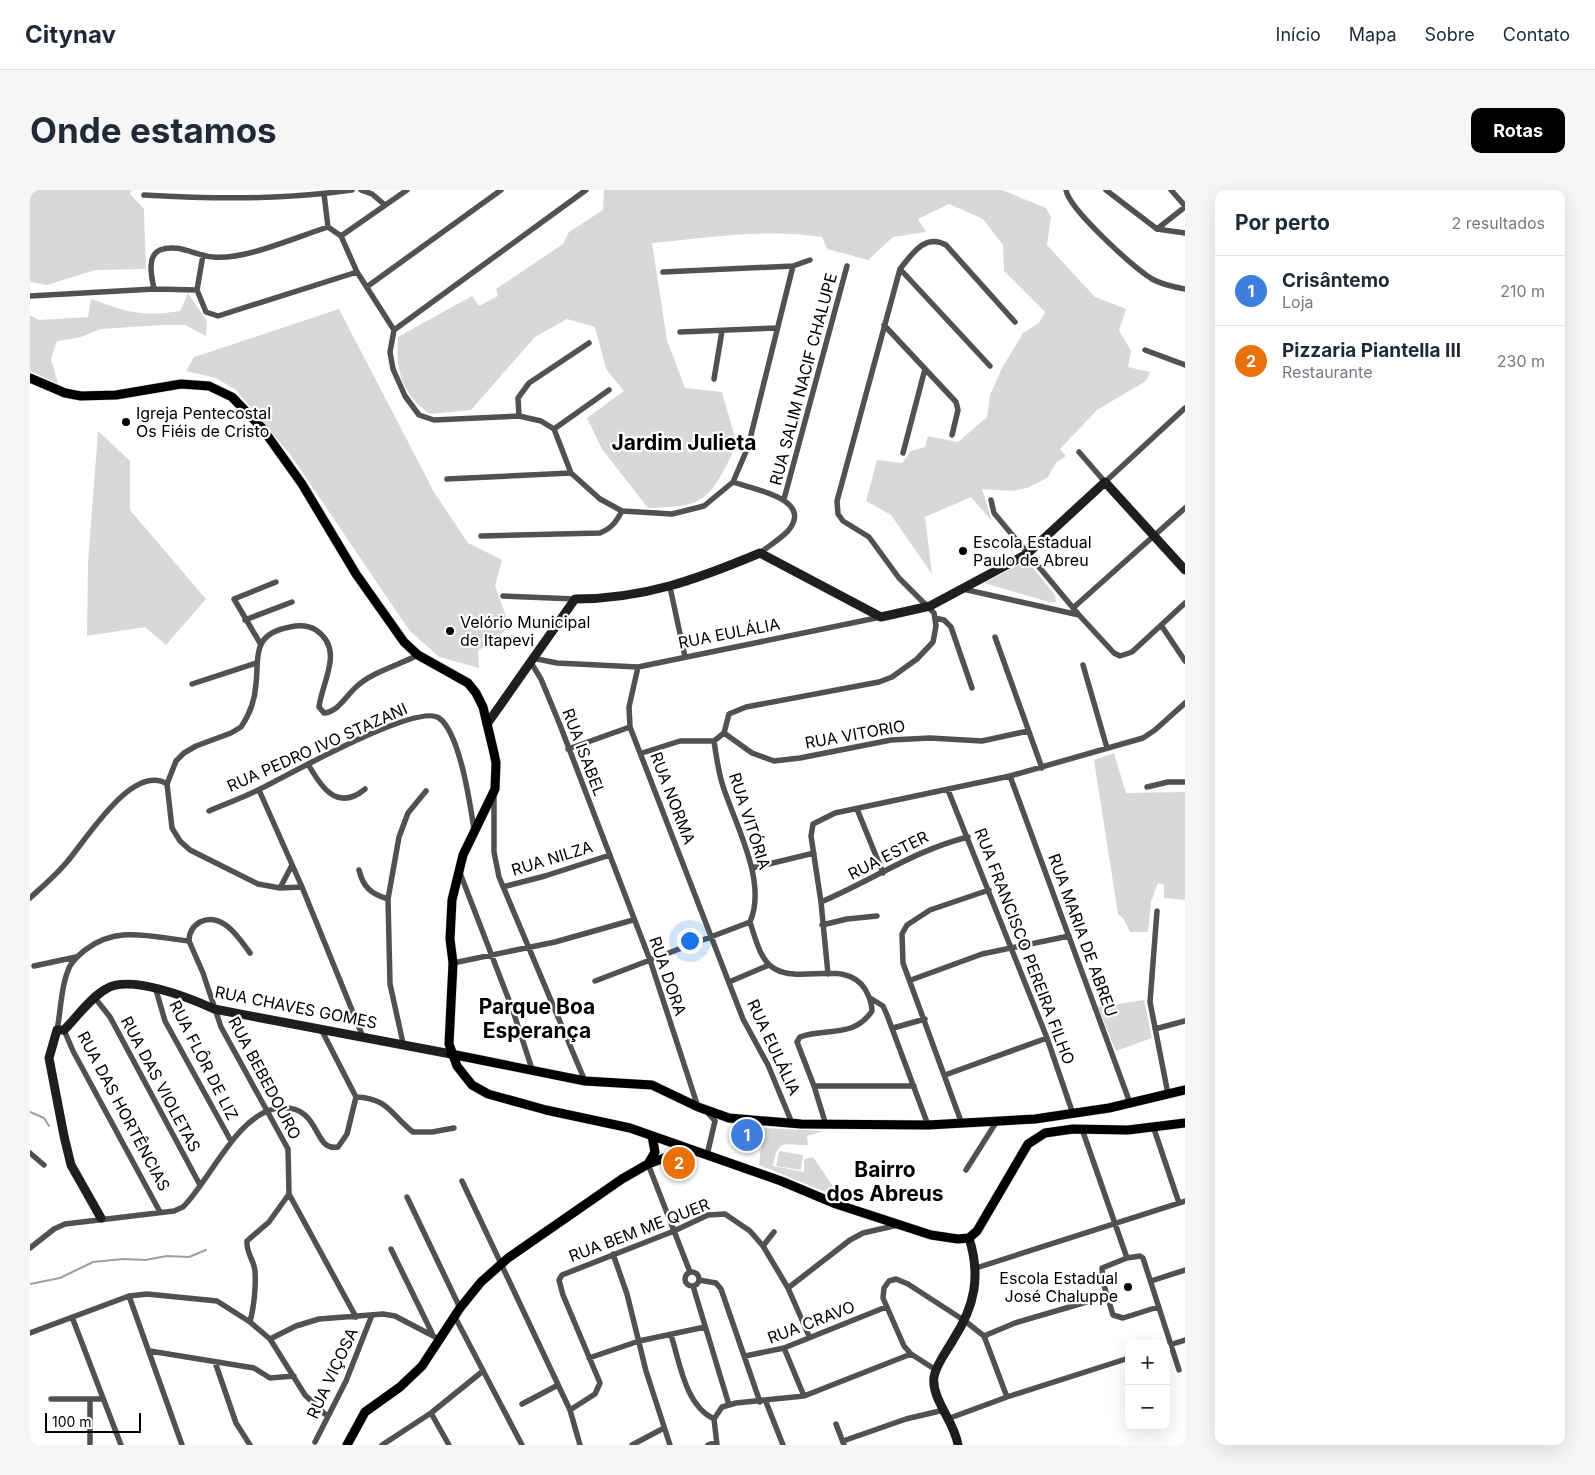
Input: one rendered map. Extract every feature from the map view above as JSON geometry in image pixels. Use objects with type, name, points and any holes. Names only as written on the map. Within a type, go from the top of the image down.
[{"type":"main road","points":[[30,378],[65,393],[81,396],[116,395],[188,384],[209,386],[232,397],[262,428],[302,484],[356,574],[394,629],[418,655],[468,683],[483,707],[496,763],[495,789],[482,817],[474,829],[459,871],[450,916],[453,963],[449,1044],[451,1054],[463,1077],[472,1085],[488,1094],[546,1110],[630,1128],[781,1181],[836,1204],[945,1239],[969,1238],[986,1220],[1038,1129],[1038,1123],[1035,1119]]},
{"type":"main road","points":[[451,1054],[585,1081],[652,1085],[701,1108],[729,1118],[826,1125],[928,1125],[1035,1119],[1130,1103],[1185,1090]]},
{"type":"main road","points":[[1028,1144],[1054,1130],[1112,1130],[1185,1123]]},
{"type":"main road","points":[[648,1164],[655,1152],[652,1136]]},
{"type":"main road","points":[[347,1445],[365,1412],[412,1378],[422,1366],[436,1336],[455,1317],[481,1282],[502,1264],[606,1190],[648,1164],[689,1149]]},
{"type":"street","points":[[144,195],[231,200],[324,194],[352,190]]},
{"type":"street","points":[[361,190],[372,194],[385,205]]},
{"type":"street","points":[[341,236],[407,190]]},
{"type":"street","points":[[368,286],[501,190]]},
{"type":"street","points":[[394,330],[586,190]]},
{"type":"street","points":[[1066,190],[1069,200],[1079,212],[1136,268],[1154,280],[1185,290]]},
{"type":"street","points":[[1106,190],[1157,229],[1185,233]]},
{"type":"street","points":[[1157,229],[1185,207],[1172,190]]},
{"type":"street","points":[[324,194],[328,227],[341,236],[357,272],[368,286],[394,330],[390,352],[393,370],[405,396],[419,415],[425,418],[446,421],[519,416],[541,421],[554,430],[571,473],[600,499],[622,511],[653,515],[689,511],[704,506],[732,482],[748,448],[776,328],[793,266]]},
{"type":"street","points":[[154,289],[152,263],[154,255],[160,250],[184,250],[203,256],[238,256],[328,227]]},
{"type":"street","points":[[642,753],[680,741],[714,741],[724,733],[730,714],[746,707],[879,682],[906,668],[927,649],[935,634],[935,618],[930,606],[908,588],[869,537],[843,521],[837,508],[837,501],[900,269],[923,244],[938,241],[946,246],[1015,322]]},
{"type":"street","points":[[203,256],[197,290],[206,312],[218,316],[357,272]]},
{"type":"street","points":[[664,272],[793,266],[810,260]]},
{"type":"street","name":"RUA SALIM NACIF CHALUPE","points":[[784,499],[847,266]]},
{"type":"street","points":[[900,269],[990,366]]},
{"type":"street","points":[[30,296],[154,289],[197,290]]},
{"type":"street","points":[[884,325],[956,402],[958,410],[952,435]]},
{"type":"street","points":[[680,332],[776,328]]},
{"type":"street","points":[[714,379],[722,331]]},
{"type":"street","points":[[519,416],[518,398],[528,383],[589,343]]},
{"type":"street","points":[[1145,350],[1185,365]]},
{"type":"street","points":[[904,453],[925,369]]},
{"type":"street","points":[[554,430],[610,390]]},
{"type":"street","points":[[1105,482],[1185,408]]},
{"type":"street","points":[[1079,452],[1185,570]]},
{"type":"street","points":[[447,480],[571,473]]},
{"type":"street","points":[[503,596],[576,599],[624,596],[670,587],[760,553],[787,532],[795,516],[792,506],[784,499],[732,482]]},
{"type":"street","name":"RUA EULÁLIA","points":[[531,660],[557,663],[638,666],[930,606],[1027,554],[1105,482]]},
{"type":"street","points":[[992,500],[994,513],[1114,654],[1120,656],[1132,652],[1185,603]]},
{"type":"street","points":[[1073,608],[1185,508]]},
{"type":"street","points":[[481,536],[600,533],[609,530],[615,524],[622,511]]},
{"type":"street","points":[[760,553],[882,617]]},
{"type":"street","points":[[260,643],[234,602],[235,597],[276,582]]},
{"type":"street","points":[[670,587],[685,657]]},
{"type":"street","points":[[964,589],[1079,615]]},
{"type":"street","points":[[488,724],[531,660],[576,599]]},
{"type":"street","points":[[245,620],[292,602]]},
{"type":"street","points":[[935,618],[944,620],[951,627],[972,688]]},
{"type":"street","points":[[1161,625],[1185,662]]},
{"type":"street","points":[[302,887],[280,888],[258,884],[195,852],[180,841],[172,828],[166,784],[173,766],[184,753],[241,727],[247,718],[255,697],[256,663],[260,643],[278,630],[296,626],[311,628],[325,639],[331,656],[330,670],[319,707],[324,713],[333,710],[357,686],[368,679],[418,655]]},
{"type":"street","points":[[995,637],[1042,768]]},
{"type":"street","name":"RUA ISABEL","points":[[531,660],[541,679],[610,855]]},
{"type":"street","points":[[192,684],[256,663]]},
{"type":"street","points":[[1083,665],[1107,748]]},
{"type":"street","name":"RUA NORMA","points":[[638,666],[629,706],[630,726],[642,753],[728,982]]},
{"type":"street","points":[[828,974],[821,902],[811,836],[813,824],[826,816],[1010,776],[1143,738],[1160,726],[1185,703]]},
{"type":"street","name":"RUA PEDRO IVO STAZANI","points":[[209,811],[258,790],[308,764],[404,720],[431,714],[440,718],[446,725],[454,744],[466,781],[474,829]]},
{"type":"street","points":[[568,749],[630,726]]},
{"type":"street","name":"RUA VITORIO","points":[[724,733],[752,753],[774,761],[800,758],[891,740],[930,738],[982,741],[1028,731]]},
{"type":"street","name":"RUA VITÓRIA","points":[[714,741],[722,782],[752,868],[756,904],[750,922]]},
{"type":"street","points":[[308,764],[319,782],[332,796],[347,798],[366,789]]},
{"type":"street","name":"RUA MARIA DE ABREU","points":[[1010,776],[1130,1103]]},
{"type":"street","points":[[30,898],[66,863],[107,812],[142,781],[157,780],[166,784]]},
{"type":"street","points":[[1146,787],[1168,782],[1185,782]]},
{"type":"street","points":[[495,789],[494,852],[503,887],[585,1081]]},
{"type":"street","points":[[258,790],[302,887],[363,1037]]},
{"type":"street","name":"RUA FRANCISCO PEREIRA FILHO","points":[[948,790],[990,890],[1047,1038],[1073,1114]]},
{"type":"street","points":[[403,1044],[390,984],[388,899],[398,837],[408,813],[426,791]]},
{"type":"street","points":[[857,809],[883,873]]},
{"type":"street","name":"RUA ESTER","points":[[821,902],[883,873],[928,848],[968,837]]},
{"type":"street","points":[[752,868],[814,853]]},
{"type":"street","name":"RUA NILZA","points":[[503,887],[553,874],[610,855]]},
{"type":"street","name":"RUA DORA","points":[[610,855],[633,920],[650,960],[701,1108]]},
{"type":"street","points":[[280,888],[292,865]]},
{"type":"street","points":[[359,870],[364,886],[370,892],[388,899]]},
{"type":"street","points":[[459,871],[515,1016],[533,1072]]},
{"type":"street","points":[[962,1124],[901,954],[902,934],[907,925],[930,910],[990,890]]},
{"type":"street","points":[[1156,911],[1150,1002],[1168,1094]]},
{"type":"street","points":[[822,925],[847,919],[877,916]]},
{"type":"street","points":[[34,966],[76,957],[103,938],[113,935],[124,934],[189,942],[189,935],[195,926],[205,920],[217,920],[235,934],[250,953]]},
{"type":"street","points":[[453,963],[492,956],[633,920]]},
{"type":"street","points":[[595,981],[750,922],[759,947],[769,965],[776,970],[799,974],[828,974],[854,978],[861,983],[870,998],[872,1011],[862,1022],[854,1027],[831,1033],[800,1037],[797,1042],[814,1086],[826,1125]]},
{"type":"street","points":[[911,980],[970,958],[1011,947],[1069,936]]},
{"type":"street","name":"RUA BEBEDOURO","points":[[189,942],[203,973],[221,1027],[288,1149],[289,1194]]},
{"type":"street","points":[[76,957],[66,977],[61,1030],[49,1058],[71,1165],[100,1218]]},
{"type":"street","points":[[728,982],[769,965]]},
{"type":"street","name":"RUA EULÁLIA","points":[[728,982],[743,1019],[768,1065],[792,1123]]},
{"type":"street","name":"RUA CHAVES GOMES","points":[[61,1030],[107,988],[119,984],[141,986],[191,999],[214,1009],[451,1054]]},
{"type":"street","name":"RUA FLÔR DE LIZ","points":[[156,990],[165,1021],[231,1141]]},
{"type":"street","name":"RUA DAS VIOLETAS","points":[[95,998],[110,1017],[200,1185]]},
{"type":"street","points":[[870,998],[883,1006],[893,1028],[928,1125]]},
{"type":"street","points":[[893,1028],[925,1019]]},
{"type":"street","points":[[1155,1029],[1185,1022]]},
{"type":"street","name":"RUA DAS HORTÊNCIAS","points":[[61,1030],[160,1212]]},
{"type":"street","points":[[30,1248],[59,1226],[100,1218],[160,1212],[183,1207],[231,1141],[268,1110],[286,1108],[299,1110],[308,1117],[324,1144],[332,1148],[343,1143],[356,1097],[322,1031]]},
{"type":"street","points":[[945,1074],[1047,1038]]},
{"type":"street","points":[[814,1086],[914,1086]]},
{"type":"street","points":[[356,1097],[380,1101],[413,1132],[432,1132],[454,1128]]},
{"type":"street","points":[[701,1108],[715,1121]]},
{"type":"street","points":[[715,1121],[729,1118]]},
{"type":"street","points":[[707,1155],[715,1121]]},
{"type":"street","points":[[966,1170],[996,1121]]},
{"type":"street","points":[[976,1268],[1182,1202],[1152,1126]]},
{"type":"street","points":[[1082,1129],[1127,1258]]},
{"type":"street","points":[[30,1153],[44,1164]]},
{"type":"street","points":[[648,1164],[690,1272]]},
{"type":"street","points":[[462,1182],[570,1410],[580,1445]]},
{"type":"street","points":[[250,1322],[254,1305],[255,1270],[248,1251],[248,1241],[269,1222],[289,1194],[356,1316]]},
{"type":"street","points":[[407,1197],[460,1308]]},
{"type":"street","name":"RUA BEM ME QUER","points":[[590,1358],[563,1295],[559,1280],[562,1275],[674,1231],[708,1215],[725,1214],[750,1231],[763,1246],[788,1288],[809,1336]]},
{"type":"street","points":[[788,1288],[856,1236],[881,1228],[900,1225]]},
{"type":"street","points":[[763,1246],[774,1232]]},
{"type":"street","points":[[958,1445],[950,1418],[944,1410],[935,1387],[936,1370],[965,1321],[972,1300],[976,1268],[969,1238]]},
{"type":"street","points":[[390,1249],[436,1336]]},
{"type":"street","points":[[613,1254],[628,1294],[648,1379],[670,1445]]},
{"type":"street","points":[[1158,1307],[1117,1318],[1113,1315],[1106,1296],[1102,1268],[1127,1258],[1140,1256],[1143,1258],[1158,1307],[1167,1340]]},
{"type":"street","points":[[1150,1281],[1185,1270]]},
{"type":"street","points":[[690,1272],[697,1274],[699,1280]]},
{"type":"street","points":[[690,1272],[686,1275],[686,1282],[693,1286],[730,1405]]},
{"type":"street","points":[[936,1370],[911,1354],[904,1346],[883,1298],[886,1284],[896,1279],[965,1321],[984,1336],[1007,1397]]},
{"type":"street","points":[[693,1286],[699,1280]]},
{"type":"street","points":[[699,1280],[716,1283],[721,1289],[744,1356],[783,1445]]},
{"type":"street","points":[[30,1333],[129,1296],[147,1294],[217,1300],[250,1322],[270,1339],[305,1395],[327,1416]]},
{"type":"street","points":[[129,1296],[182,1445]]},
{"type":"street","points":[[984,1336],[1106,1296]]},
{"type":"street","name":"RUA CRAVO","points":[[744,1356],[784,1348],[809,1336],[886,1307]]},
{"type":"street","points":[[270,1339],[319,1319],[372,1315],[395,1316],[436,1336]]},
{"type":"street","name":"RUA VIÇOSA","points":[[315,1442],[346,1381],[372,1315]]},
{"type":"street","points":[[72,1317],[121,1445]]},
{"type":"street","points":[[455,1317],[522,1445]]},
{"type":"street","points":[[570,1410],[599,1389],[600,1383],[590,1358],[639,1341],[705,1327]]},
{"type":"street","points":[[671,1335],[693,1400],[701,1411],[714,1419]]},
{"type":"street","points":[[1170,1344],[1185,1340]]},
{"type":"street","points":[[784,1348],[804,1396]]},
{"type":"street","points":[[1170,1350],[1179,1370]]},
{"type":"street","points":[[150,1351],[254,1368],[270,1378],[294,1376]]},
{"type":"street","points":[[708,1445],[716,1444],[714,1419],[722,1407],[804,1396],[911,1354]]},
{"type":"street","points":[[950,1418],[1007,1397],[1125,1359]]},
{"type":"street","points":[[215,1362],[236,1423],[250,1445]]},
{"type":"street","points":[[382,1445],[431,1413],[483,1371]]},
{"type":"street","points":[[522,1404],[558,1385]]},
{"type":"street","points":[[51,1399],[104,1399]]},
{"type":"street","points":[[90,1399],[90,1445]]},
{"type":"street","points":[[836,1424],[843,1443],[906,1419],[944,1410]]},
{"type":"street","points":[[431,1413],[448,1445]]},
{"type":"street","points":[[632,1445],[664,1428]]},
{"type":"shaded area","points":[[30,190],[132,190],[130,194],[144,209],[146,269],[95,270],[47,285],[30,282]]},
{"type":"shaded area","points":[[604,190],[1002,190],[1046,208],[1051,217],[1047,245],[1095,297],[1126,309],[1119,330],[1131,351],[1128,367],[1150,372],[1146,381],[1097,410],[1060,449],[1066,456],[1056,463],[1047,478],[1027,488],[1013,491],[982,489],[992,521],[971,497],[925,517],[932,574],[891,515],[866,501],[877,460],[902,463],[911,451],[925,447],[928,436],[958,442],[987,417],[990,395],[1002,368],[1023,333],[1039,323],[1045,312],[1004,271],[1003,245],[983,219],[949,204],[918,219],[926,232],[893,237],[868,260],[827,249],[822,237],[801,234],[737,235],[652,243],[667,340],[685,388],[722,392],[737,444],[713,488],[701,499],[683,506],[648,508],[602,449],[587,418],[624,391],[606,369],[595,327],[567,319],[535,337],[471,410],[430,414],[420,407],[407,390],[399,370],[398,337],[472,296],[479,306],[498,296],[496,289],[563,244],[569,232],[603,210]]},
{"type":"shaded area","points":[[188,293],[207,321],[206,336],[185,325],[101,329],[78,338],[57,341],[51,359],[58,384],[30,371],[30,315],[39,320],[88,317],[91,299],[135,312],[167,313],[180,311]]},
{"type":"shaded area","points":[[339,309],[434,492],[468,543],[502,560],[495,586],[510,627],[478,651],[479,668],[439,657],[409,630],[292,457],[236,390],[216,378],[186,371],[194,357]]},
{"type":"shaded area","points":[[98,431],[130,461],[130,510],[206,599],[166,645],[145,627],[87,636],[88,563]]},
{"type":"shaded area","points":[[1024,562],[1030,564],[1055,595],[1056,602],[1049,602],[984,583]]},
{"type":"shaded area","points":[[1114,753],[1126,793],[1185,792],[1185,900],[1164,898],[1164,885],[1158,883],[1151,902],[1148,932],[1130,932],[1123,918],[1118,914],[1094,760]]},
{"type":"shaded area","points":[[1144,1000],[1152,1038],[1116,1051],[1098,1007]]},
{"type":"shaded area","points":[[763,1128],[824,1131],[807,1136],[808,1145],[787,1144],[780,1147],[773,1166],[804,1172],[804,1159],[813,1157],[841,1198],[759,1165]]},
{"type":"shaded area","points":[[779,1151],[803,1155],[801,1170],[776,1166]]},
{"type":"waterway","points":[[30,1112],[44,1118],[49,1126]]},
{"type":"waterway","points":[[30,1284],[60,1278],[93,1262],[123,1259],[145,1260],[167,1256],[189,1257],[206,1250]]},
{"type":"place","name":"Igreja Pentecostal Os Fiéis de Cristo","points":[[126,422]]},
{"type":"place","name":"Escola Estadual Paulo de Abreu","points":[[963,551]]},
{"type":"place","name":"Velório Municipal de Itapevi","points":[[450,631]]},
{"type":"place","name":"Crisântemo","points":[[747,1135]]},
{"type":"place","name":"Pizzaria Piantella III","points":[[679,1163]]},
{"type":"place","name":"Escola Estadual José Chaluppe","points":[[1128,1287]]},
{"type":"district","name":"Jardim Julieta","points":[[684,443]]},
{"type":"district","name":"Parque Boa Esperança","points":[[537,1019]]},
{"type":"district","name":"Bairro dos Abreus","points":[[885,1182]]}]
